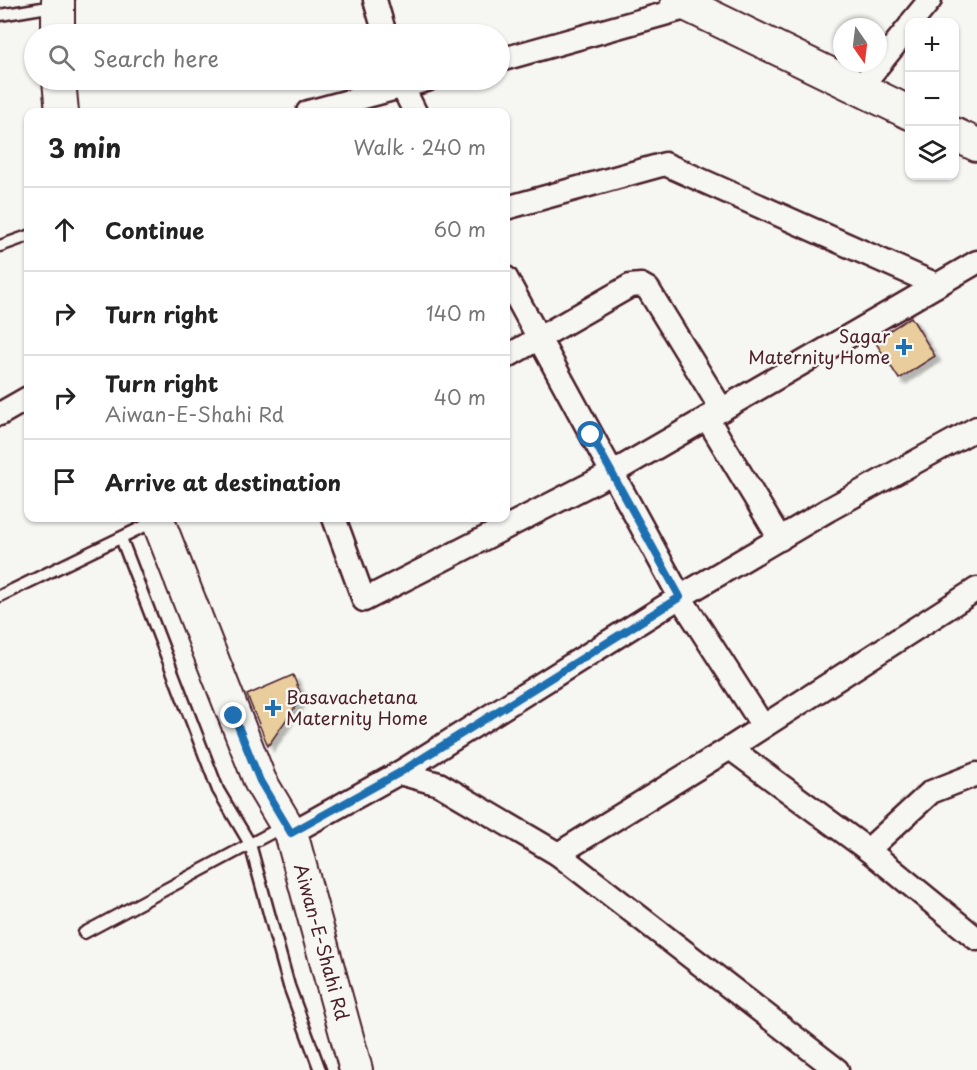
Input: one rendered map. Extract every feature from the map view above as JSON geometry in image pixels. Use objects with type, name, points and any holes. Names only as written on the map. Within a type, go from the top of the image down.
[{"type":"main road","points":[[683,4],[905,111]]},
{"type":"main road","points":[[60,90],[62,108]]},
{"type":"main road","points":[[959,136],[977,145]]},
{"type":"main road","name":"Aiwan-E-Shahi Rd","points":[[160,522],[260,781],[289,829],[356,1070]]},
{"type":"street","points":[[375,0],[382,24]]},
{"type":"street","points":[[916,18],[930,0]]},
{"type":"street","points":[[510,57],[683,4]]},
{"type":"street","points":[[859,88],[905,31]]},
{"type":"street","points":[[321,108],[378,90]]},
{"type":"street","points":[[404,90],[413,108]]},
{"type":"street","points":[[510,207],[665,164],[937,285]]},
{"type":"street","points":[[335,522],[364,600],[612,473],[977,262]]},
{"type":"street","points":[[510,285],[680,597],[763,726]]},
{"type":"street","points":[[510,355],[630,286],[641,285],[648,289],[780,539]]},
{"type":"street","points":[[0,414],[24,400]]},
{"type":"street","points":[[289,829],[399,773],[680,597],[977,428]]},
{"type":"street","points":[[558,854],[730,748],[977,589]]},
{"type":"street","points":[[730,748],[868,850],[977,939]]},
{"type":"street","points":[[399,773],[440,784],[558,854],[837,1070]]},
{"type":"street","points":[[868,850],[931,792],[977,774]]},
{"type":"lane","points":[[0,15],[58,13]]},
{"type":"lane","points":[[0,246],[24,237]]},
{"type":"lane","points":[[0,596],[150,522]]},
{"type":"lane","points":[[121,537],[218,790],[250,844],[288,986],[320,1070]]},
{"type":"lane","points":[[84,933],[250,844],[289,829]]},
{"type":"building","points":[[911,317],[935,356],[899,379],[874,340]]},
{"type":"building","points":[[293,675],[302,697],[268,746],[247,695]]},
{"type":"place","name":"Sagar Maternity Home","points":[[904,347]]},
{"type":"place","name":"Basavachetana Maternity Home","points":[[273,708]]},
{"type":"route","points":[[234,716],[260,781],[291,833],[399,773],[680,597],[591,435]]}]
